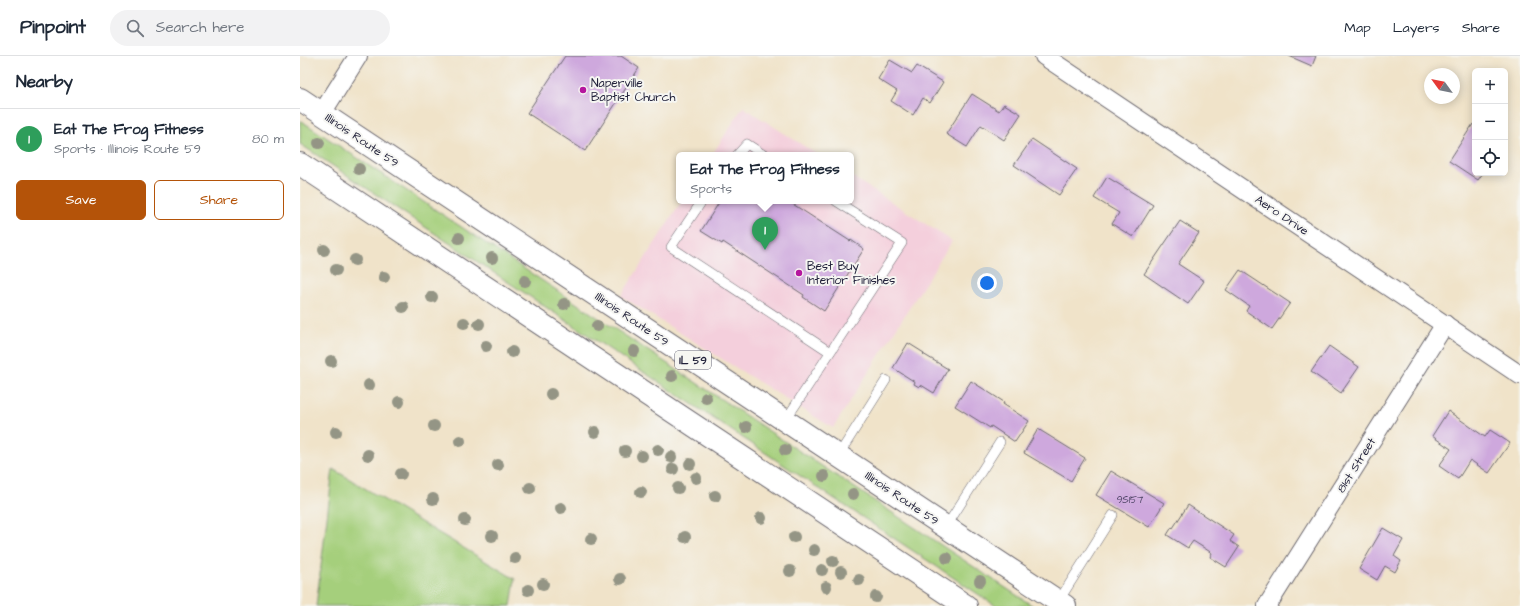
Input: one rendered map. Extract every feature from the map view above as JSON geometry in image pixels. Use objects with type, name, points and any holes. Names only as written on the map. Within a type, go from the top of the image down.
[{"type":"main road","name":"Illinois Route 59","points":[[300,99],[1061,604]]},
{"type":"main road","points":[[300,164],[966,606]]},
{"type":"street","points":[[322,114],[358,56]]},
{"type":"street","name":"Aero Drive","points":[[1044,56],[1520,375]]},
{"type":"street","name":"81st Street","points":[[1267,606],[1445,324]]},
{"type":"lane","points":[[739,152],[746,144],[759,152]]},
{"type":"lane","points":[[700,204],[671,247],[830,352]]},
{"type":"lane","points":[[785,420],[902,243],[841,204]]},
{"type":"lane","points":[[838,456],[886,380]]},
{"type":"lane","points":[[946,527],[1000,442]]},
{"type":"lane","points":[[1061,604],[1112,515]]},
{"type":"shaded area","points":[[743,107],[813,152],[714,152]]},
{"type":"shaded area","points":[[854,178],[952,241],[833,428],[621,296],[680,204],[854,204]]},
{"type":"green space","points":[[300,120],[1033,606],[996,606],[300,144]]},
{"type":"green space","points":[[333,469],[515,579],[511,606],[316,606]]},
{"type":"building","name":"Naperville Baptist Church","points":[[565,56],[621,56],[639,68],[585,151],[527,113]]},
{"type":"building","points":[[1289,56],[1316,56],[1312,66]]},
{"type":"building","points":[[890,60],[912,73],[917,66],[943,82],[930,103],[923,98],[913,115],[891,101],[897,91],[878,79]]},
{"type":"building","points":[[972,94],[999,111],[1004,104],[1021,114],[1004,140],[981,125],[967,147],[946,134]]},
{"type":"building","points":[[1472,126],[1472,176],[1481,176],[1478,180],[1449,161]]},
{"type":"building","points":[[1032,139],[1077,169],[1059,195],[1014,165]]},
{"type":"building","points":[[1107,177],[1153,205],[1133,237],[1112,224],[1119,213],[1094,198]]},
{"type":"building","points":[[718,204],[793,204],[864,249],[824,311],[803,297],[804,295],[723,242],[722,244],[701,231]]},
{"type":"building","points":[[1180,221],[1199,233],[1178,264],[1204,281],[1188,304],[1144,274]]},
{"type":"building","points":[[1240,270],[1290,303],[1272,329],[1246,311],[1249,306],[1226,290]]},
{"type":"building","points":[[908,343],[948,369],[934,393],[921,385],[919,387],[914,384],[915,382],[893,368]]},
{"type":"building","points":[[1329,346],[1359,367],[1341,393],[1311,372]]},
{"type":"building","points":[[971,381],[1004,402],[1003,404],[1029,421],[1015,442],[991,426],[990,428],[955,406]]},
{"type":"building","points":[[1448,411],[1485,437],[1490,430],[1510,443],[1489,473],[1470,460],[1458,479],[1439,466],[1451,449],[1432,436]]},
{"type":"building","points":[[1038,429],[1085,458],[1071,481],[1024,453]]},
{"type":"building","points":[[1111,471],[1164,503],[1149,527],[1096,495]]},
{"type":"building","points":[[1188,505],[1234,535],[1230,541],[1239,547],[1226,567],[1210,557],[1212,553],[1193,541],[1188,548],[1167,535]]},
{"type":"building","points":[[1383,528],[1403,540],[1394,556],[1401,561],[1395,572],[1385,566],[1377,580],[1359,569]]},
{"type":"place","name":"Naperville Baptist Church","points":[[583,90]]},
{"type":"place","name":"Eat The Frog Fitness","points":[[765,250]]},
{"type":"place","name":"Best Buy Interior Finishes","points":[[799,273]]}]
